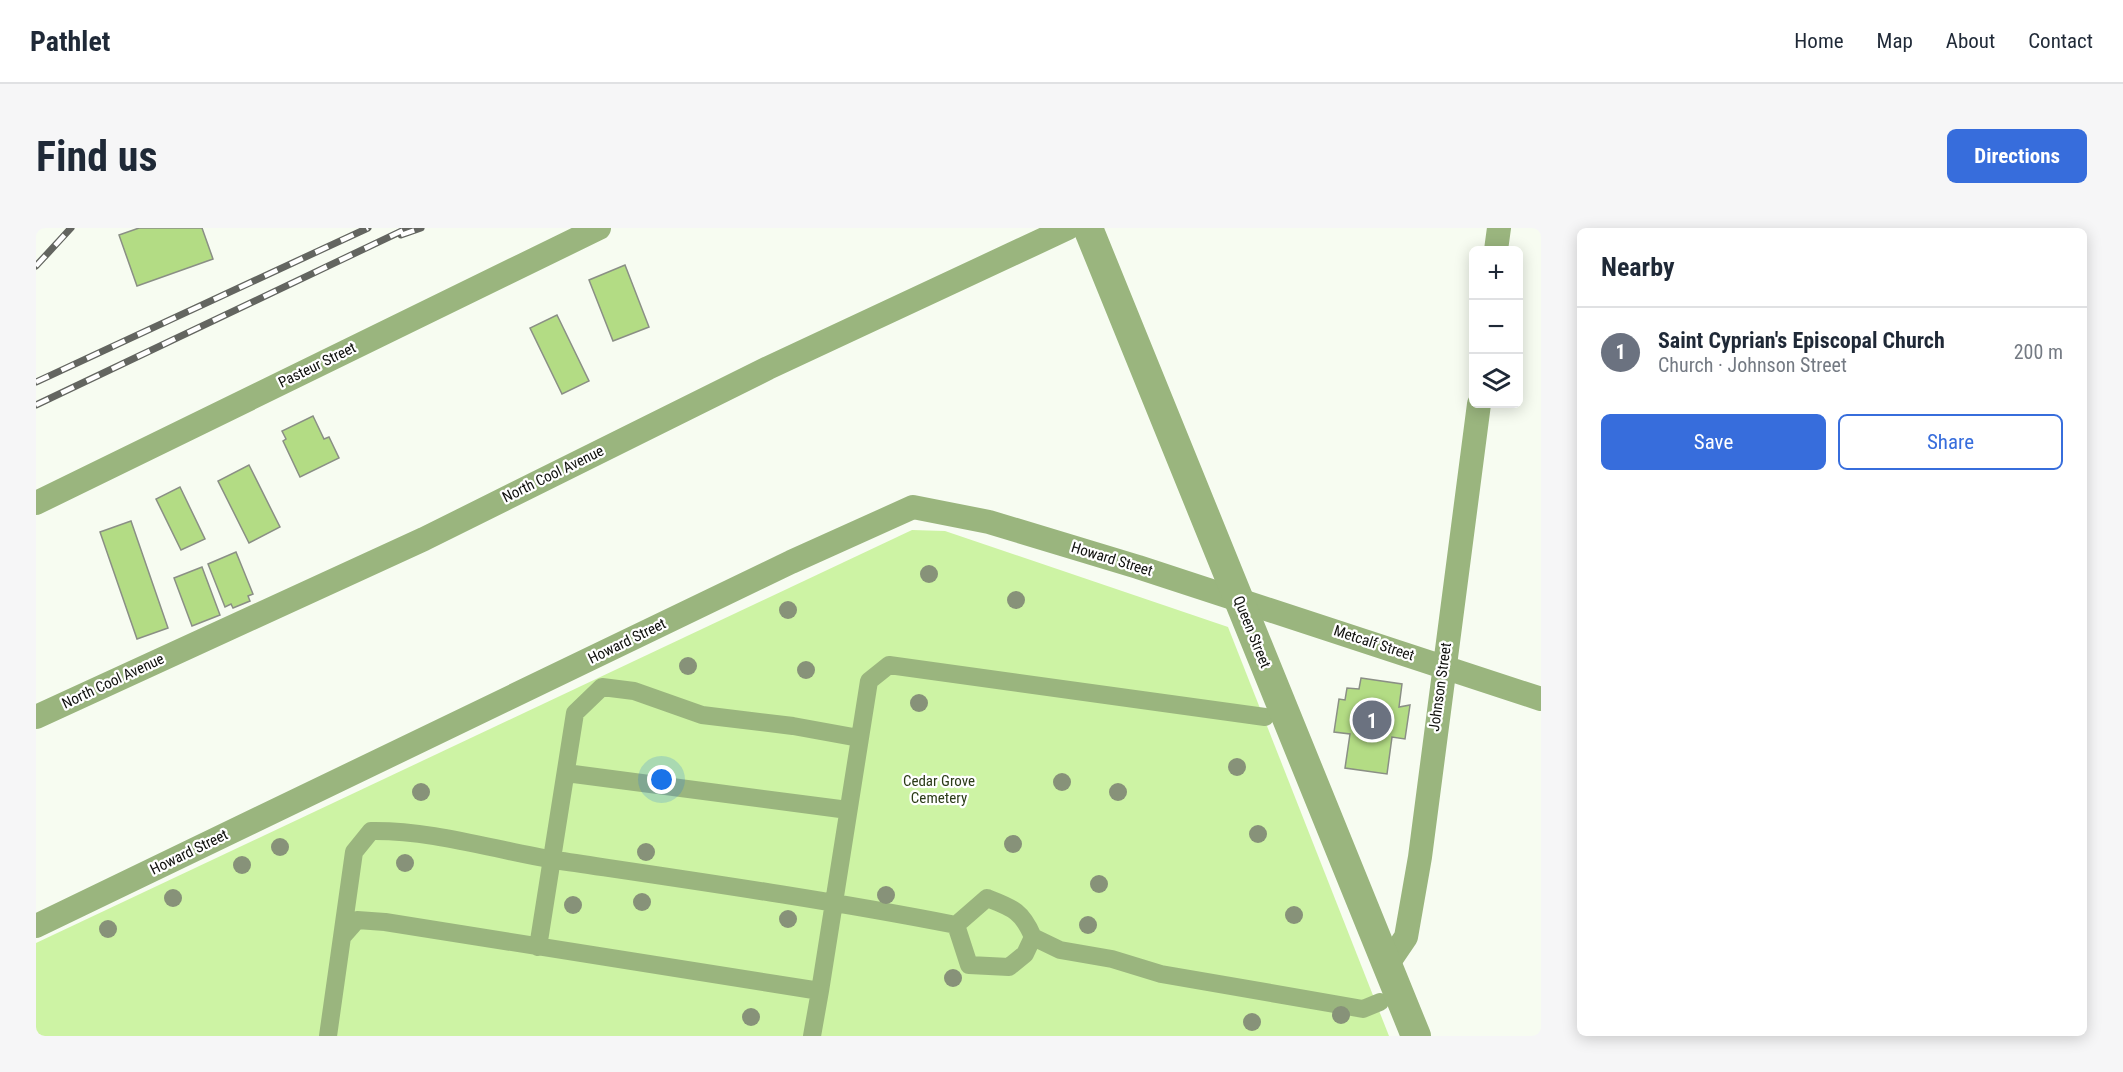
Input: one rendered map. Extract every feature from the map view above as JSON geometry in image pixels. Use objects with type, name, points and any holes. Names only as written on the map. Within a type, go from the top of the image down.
[{"type":"street","name":"Pasteur Street","points":[[36,503],[599,228]]},
{"type":"street","name":"North Cool Avenue","points":[[36,717],[424,539],[758,373],[1068,228]]},
{"type":"street","name":"Queen Street","points":[[1088,228],[1416,1036]]},
{"type":"street","points":[[1497,246],[1499,228]]},
{"type":"street","name":"Johnson Street","points":[[1387,965],[1406,937],[1410,918],[1479,408]]},
{"type":"street","name":"Howard Street","points":[[36,926],[790,562],[913,507],[989,522],[1138,567],[1240,602]]},
{"type":"street","name":"Metcalf Street","points":[[1240,602],[1274,610],[1541,699]]},
{"type":"street","points":[[812,1036],[869,681],[889,665],[1265,717]]},
{"type":"street","points":[[538,947],[575,713],[602,687],[634,691],[702,715],[793,726],[859,738]]},
{"type":"street","points":[[566,773],[848,810]]},
{"type":"street","points":[[328,1036],[354,852],[371,831],[405,830],[552,859],[834,901],[956,925]]},
{"type":"street","points":[[956,925],[987,898],[1014,909],[1026,920],[1034,937],[1060,950],[1112,959],[1161,974],[1363,1009],[1380,1002]]},
{"type":"street","points":[[342,938],[357,920],[376,921],[820,991]]},
{"type":"street","points":[[956,925],[969,965],[1009,966],[1025,954],[1034,937]]},
{"type":"green space","name":"Cedar Grove Cemetery","points":[[912,530],[945,531],[1228,627],[1389,1036],[36,1036],[36,943]]},
{"type":"building","points":[[139,228],[202,228],[213,259],[137,286],[119,235]]},
{"type":"building","points":[[625,265],[649,327],[613,341],[589,280]]},
{"type":"building","points":[[557,315],[589,381],[562,394],[530,328]]},
{"type":"building","points":[[313,416],[324,439],[329,437],[339,458],[300,477],[283,441],[286,439],[282,431]]},
{"type":"building","points":[[249,465],[280,527],[249,543],[218,481]]},
{"type":"building","points":[[180,487],[205,539],[181,550],[156,499]]},
{"type":"building","points":[[131,521],[168,628],[137,639],[100,532]]},
{"type":"building","points":[[236,552],[253,594],[248,596],[250,601],[233,608],[231,604],[225,607],[208,564]]},
{"type":"building","points":[[202,567],[220,615],[192,626],[174,578]]},
{"type":"building","points":[[1361,678],[1402,684],[1399,707],[1410,705],[1405,739],[1392,737],[1387,774],[1345,768],[1350,734],[1334,732],[1339,699],[1345,700],[1347,688],[1359,689]]},
{"type":"railway","points":[[36,266],[71,228]]},
{"type":"railway","points":[[36,382],[368,228]]},
{"type":"railway","points":[[36,405],[408,228]]},
{"type":"railway","points":[[401,235],[421,228]]},
{"type":"place","name":"Saint Cyprian's Episcopal Church","points":[[1372,720]]}]
